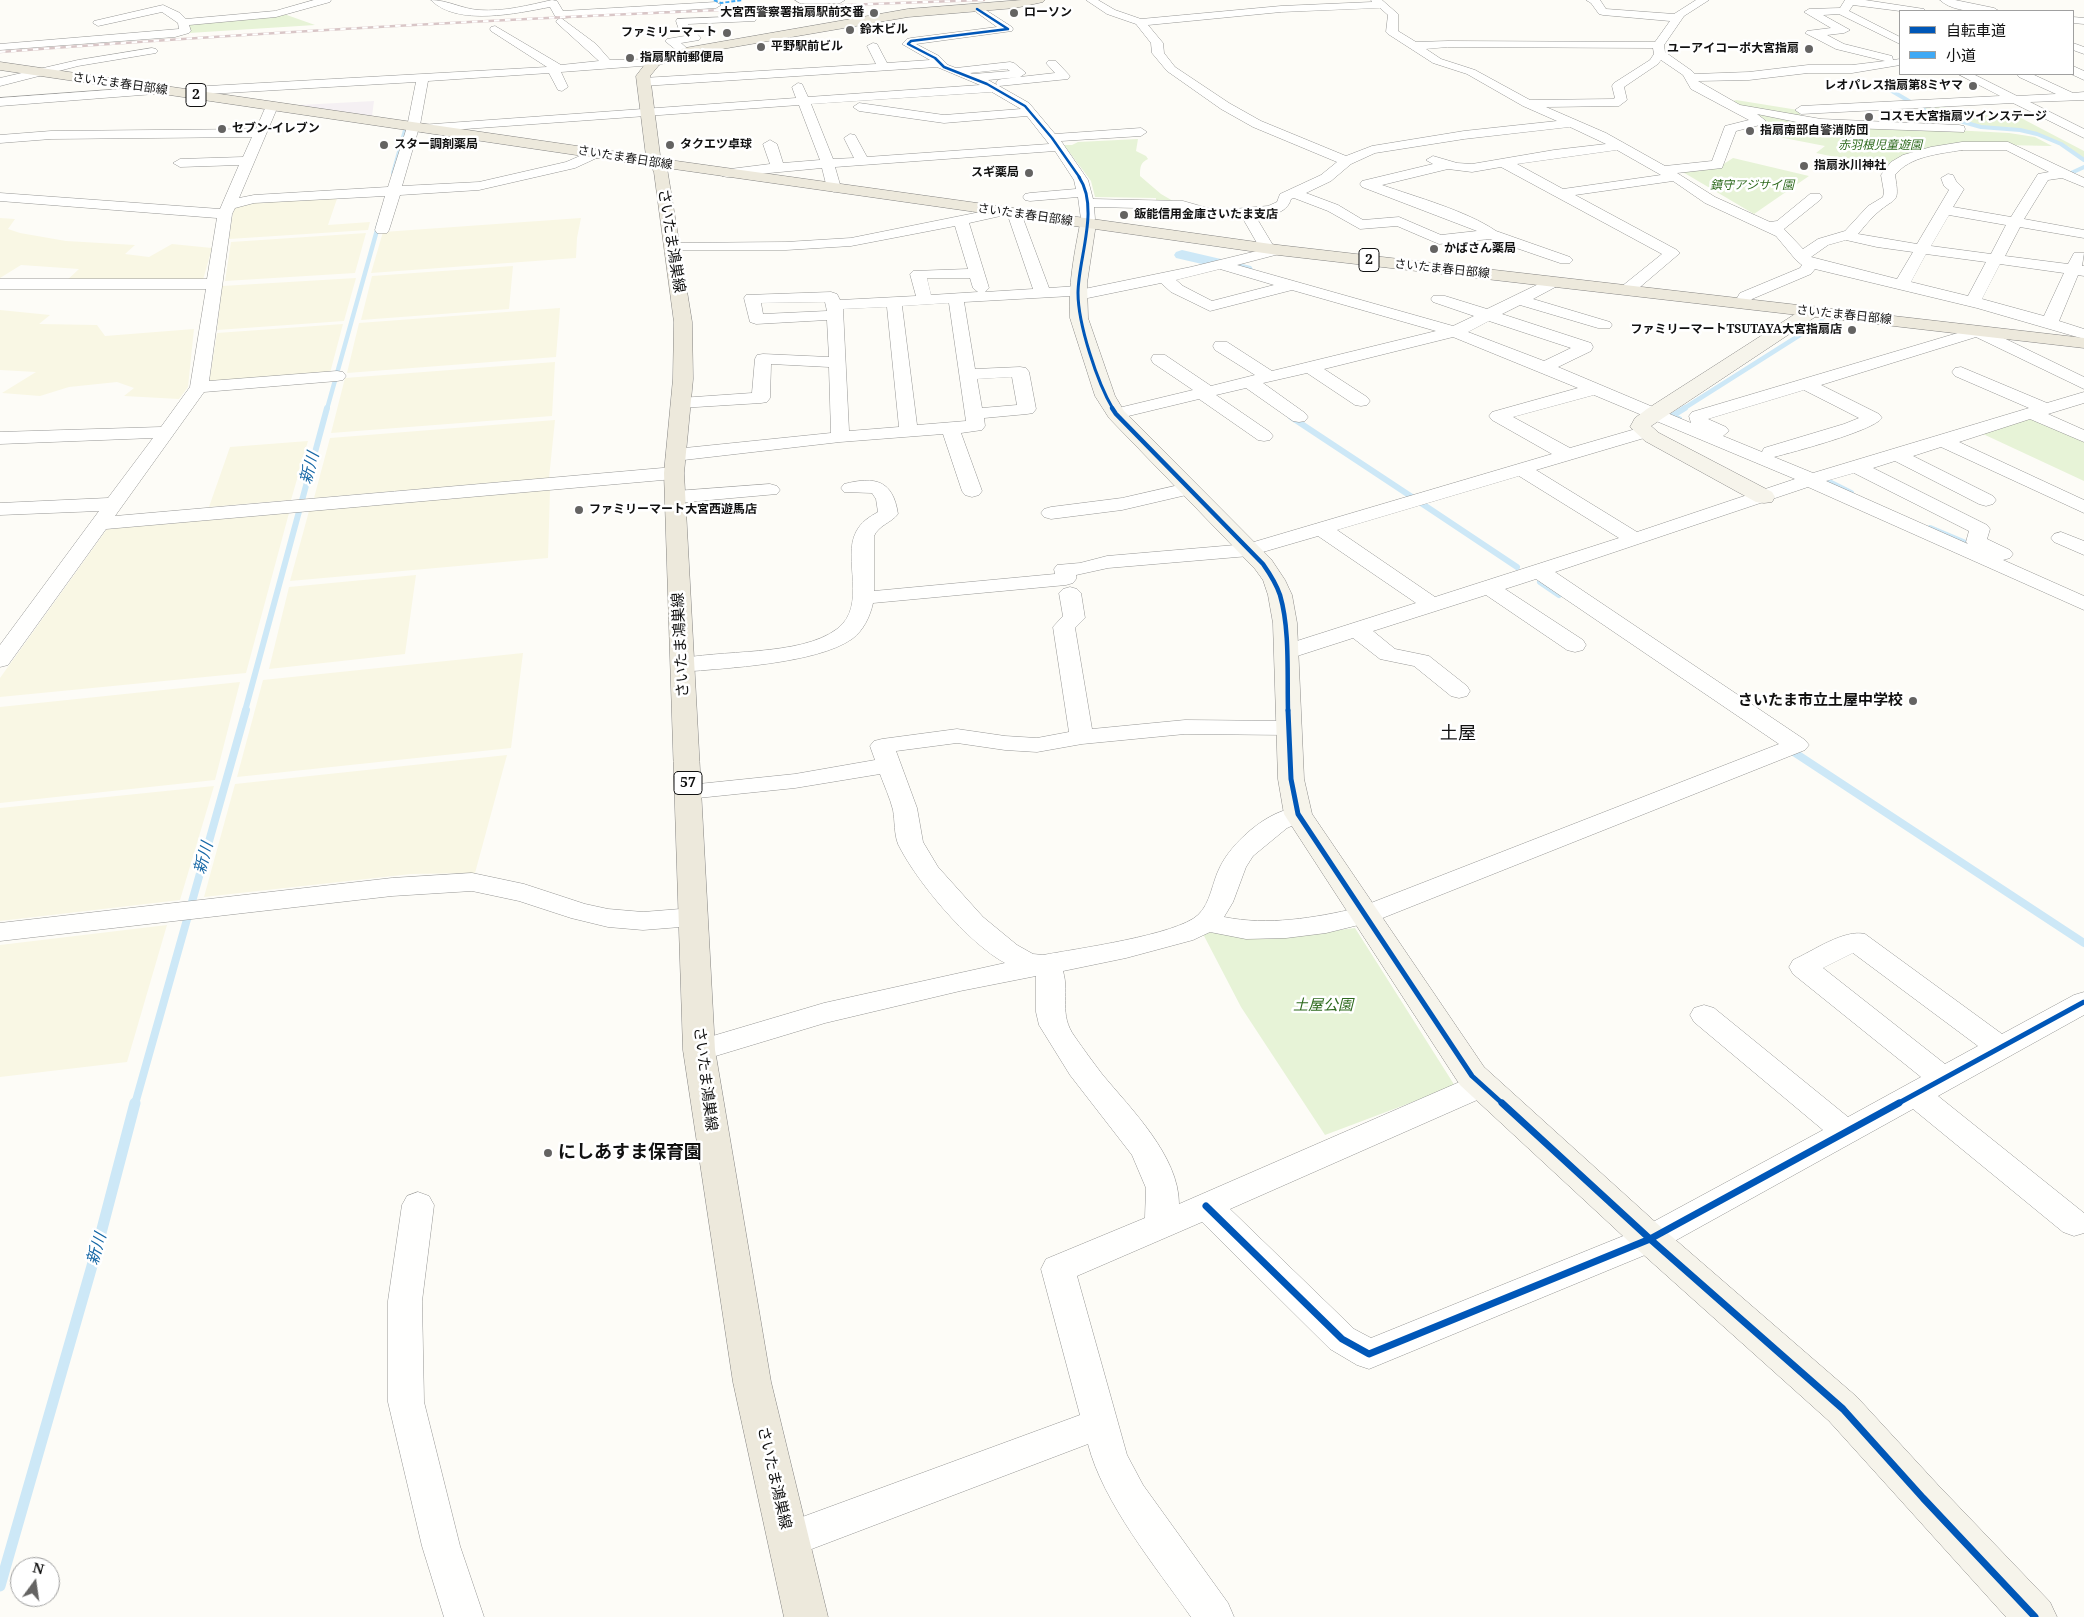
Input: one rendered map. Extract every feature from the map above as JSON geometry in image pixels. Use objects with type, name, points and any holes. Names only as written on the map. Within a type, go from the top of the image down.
[{"type":"main road","points":[[648,72],[685,52],[908,13],[977,9],[1040,0]]},
{"type":"main road","name":"さいたま春日部線","points":[[0,66],[1007,213],[1080,210],[1273,249],[2084,343]]},
{"type":"main road","name":"さいたま鴻巣線","points":[[648,72],[647,111],[656,162],[660,172],[683,322],[684,359],[675,475],[699,1050],[752,1382],[806,1617]]},
{"type":"street","points":[[0,47],[175,34],[185,31],[183,22],[176,15],[154,5],[150,0]]},
{"type":"street","points":[[183,22],[276,14],[326,0]]},
{"type":"street","points":[[436,0],[460,11],[486,15],[554,2],[569,30],[596,52],[607,64]]},
{"type":"street","points":[[631,0],[650,8]]},
{"type":"street","points":[[560,16],[650,8],[716,5],[705,0]]},
{"type":"street","points":[[800,0],[840,0]]},
{"type":"street","points":[[1091,0],[1112,12],[1140,22],[1282,9],[1379,3],[1393,14],[1392,32],[1437,61],[1471,72],[1527,103],[1620,146],[1710,200],[1781,233],[1806,260],[2050,322],[2084,334]]},
{"type":"street","points":[[1591,0],[1595,1],[1603,12],[1678,18]]},
{"type":"street","points":[[1527,103],[1570,101],[1615,103],[1621,100],[1618,86],[1654,62],[1680,14],[1704,0]]},
{"type":"street","points":[[1945,0],[1959,5],[1988,10]]},
{"type":"street","points":[[1849,4],[1843,12],[1898,39]]},
{"type":"street","points":[[1899,61],[1840,47],[1825,38],[1811,33],[1847,32],[1809,12],[1849,4],[1913,10]]},
{"type":"street","points":[[1883,6],[1899,14]]},
{"type":"street","points":[[126,38],[93,24],[164,8]]},
{"type":"street","points":[[977,9],[1008,29],[908,42],[944,67],[990,86],[1024,106],[1055,142],[1082,180],[1080,210],[1081,261],[1078,293],[1079,318],[1105,396],[1116,414],[1263,564],[1274,580],[1280,594],[1285,623],[1290,779],[1298,814],[1472,1076],[1650,1239],[1843,1409],[1923,1498],[2035,1617]]},
{"type":"street","points":[[685,52],[671,42],[696,38],[684,30],[681,21],[752,19]]},
{"type":"street","points":[[1140,22],[1157,43],[1158,53],[1171,69],[1225,106],[1257,124],[1362,171],[1414,186]]},
{"type":"street","points":[[494,29],[557,68]]},
{"type":"street","points":[[21,40],[60,31]]},
{"type":"street","points":[[0,38],[21,40],[34,45]]},
{"type":"street","points":[[1414,46],[1448,44],[1659,50],[1688,73],[1695,86],[1760,121],[1730,129],[1717,165],[1561,193]]},
{"type":"street","points":[[873,46],[883,66]]},
{"type":"street","points":[[0,82],[78,63],[164,49]]},
{"type":"street","points":[[1691,78],[1749,76],[1808,69],[1852,69],[1899,61]]},
{"type":"street","points":[[185,93],[208,90],[518,73],[607,64],[648,72],[793,72],[939,63]]},
{"type":"street","points":[[418,127],[530,115],[647,111],[716,102],[802,100],[942,91],[1064,76],[1052,63]]},
{"type":"street","points":[[902,65],[915,93]]},
{"type":"street","points":[[956,71],[1010,65],[1020,73],[973,78]]},
{"type":"street","points":[[557,68],[556,73],[562,87]]},
{"type":"street","points":[[850,68],[861,96]]},
{"type":"street","points":[[793,72],[802,100],[828,164],[834,188]]},
{"type":"street","points":[[1966,75],[2084,134]]},
{"type":"street","points":[[2026,75],[2078,97],[2084,103]]},
{"type":"street","points":[[382,230],[393,191],[418,127],[423,78]]},
{"type":"street","points":[[49,111],[71,97],[113,83]]},
{"type":"street","points":[[0,102],[162,90]]},
{"type":"street","points":[[942,91],[958,118]]},
{"type":"street","points":[[1801,110],[2078,97]]},
{"type":"street","points":[[842,98],[844,105],[944,119],[1030,112]]},
{"type":"street","points":[[0,108],[14,101]]},
{"type":"street","points":[[988,102],[998,115]]},
{"type":"street","points":[[1728,104],[1821,123],[1959,129]]},
{"type":"street","points":[[4,649],[102,523],[165,432],[200,387],[214,284],[227,210],[272,106]]},
{"type":"street","points":[[1206,108],[1225,106]]},
{"type":"street","points":[[872,109],[881,126]]},
{"type":"street","points":[[1030,197],[1047,196],[1080,210],[1183,205],[1210,213],[1247,214],[1279,207],[1283,204],[1285,197],[1326,178],[1344,163],[1372,150],[1464,135],[1571,123]]},
{"type":"street","points":[[727,173],[778,167],[959,154],[1141,132]]},
{"type":"street","points":[[0,138],[56,135],[259,134]]},
{"type":"street","points":[[850,138],[863,161]]},
{"type":"street","points":[[942,139],[975,171]]},
{"type":"street","points":[[770,144],[778,167]]},
{"type":"street","points":[[1399,145],[1414,153],[1465,169],[1554,154],[1620,146]]},
{"type":"street","points":[[1742,303],[1746,296],[1806,271],[1806,260],[1823,242],[1850,234],[1873,209],[1889,199],[1891,192],[1888,175],[1896,165],[1908,158],[1962,146],[2008,146],[2084,183]]},
{"type":"street","points":[[0,198],[227,210],[254,199],[479,186],[570,165],[596,153]]},
{"type":"street","points":[[180,163],[212,157],[248,161]]},
{"type":"street","points":[[1504,163],[1672,253],[1628,290]]},
{"type":"street","points":[[1448,165],[1367,184],[1459,218],[1481,227],[1491,234],[1565,260]]},
{"type":"street","points":[[1972,302],[2015,222],[2043,177],[2064,174]]},
{"type":"street","points":[[1901,285],[1957,189],[1949,183],[1948,178]]},
{"type":"street","points":[[1294,193],[1333,208],[1360,225],[1399,221],[1439,240],[1491,234]]},
{"type":"street","points":[[1047,196],[1080,210]]},
{"type":"street","points":[[1769,228],[1781,225],[1815,197]]},
{"type":"street","points":[[1945,210],[2084,234]]},
{"type":"street","points":[[672,246],[786,246],[823,244],[894,235],[1007,213],[1043,294]]},
{"type":"street","points":[[840,437],[835,310],[894,302],[1078,293],[1163,278],[1221,265],[1273,249],[1247,214]]},
{"type":"street","points":[[961,221],[984,298]]},
{"type":"street","points":[[1845,235],[1877,243],[2078,270]]},
{"type":"street","points":[[2050,322],[2078,270],[2084,247]]},
{"type":"street","points":[[1221,265],[1454,332],[1817,478],[2084,604]]},
{"type":"street","points":[[925,300],[918,274],[976,273]]},
{"type":"street","points":[[1163,278],[1177,289],[1210,306],[1292,285]]},
{"type":"street","points":[[1116,414],[1454,332],[1556,282]]},
{"type":"street","points":[[0,284],[214,284]]},
{"type":"street","points":[[102,523],[675,475],[840,437],[976,426],[956,299]]},
{"type":"street","points":[[1439,299],[1585,347],[1544,368]]},
{"type":"street","points":[[1520,300],[1604,325]]},
{"type":"street","points":[[894,302],[909,431]]},
{"type":"street","points":[[1764,497],[1652,437],[1640,427],[1642,422],[1654,413],[1812,311]]},
{"type":"street","points":[[1817,478],[1771,452],[1707,426],[1699,421],[1698,416],[1967,336],[1975,330],[2084,384]]},
{"type":"street","points":[[1221,346],[1269,377]]},
{"type":"street","points":[[680,403],[761,398],[763,359],[837,362]]},
{"type":"street","points":[[1158,359],[1264,436]]},
{"type":"street","points":[[1310,367],[1361,401]]},
{"type":"street","points":[[967,374],[1020,372],[1027,409],[974,414]]},
{"type":"street","points":[[1961,372],[2040,412],[2084,437]]},
{"type":"street","points":[[200,387],[337,376]]},
{"type":"street","points":[[1250,382],[1299,417]]},
{"type":"street","points":[[1771,452],[1850,428],[1873,418],[1806,384]]},
{"type":"street","points":[[1568,455],[1498,416],[1595,389]]},
{"type":"street","points":[[1286,652],[1539,571],[1817,478],[1855,466],[1898,456],[2084,397]]},
{"type":"street","points":[[950,428],[972,491]]},
{"type":"street","points":[[0,438],[165,432]]},
{"type":"street","points":[[863,598],[1066,578],[1064,569],[1080,569],[1106,562],[1249,550],[1645,432]]},
{"type":"street","points":[[1943,441],[2084,507]]},
{"type":"street","points":[[1898,456],[1986,500]]},
{"type":"street","points":[[1855,466],[1980,530],[1976,542],[2084,590]]},
{"type":"street","points":[[1521,469],[1635,539]]},
{"type":"street","points":[[675,475],[770,490]]},
{"type":"street","points":[[682,666],[801,651],[828,644],[846,634],[857,620],[862,607],[863,541],[866,530],[888,514],[886,499],[877,487],[851,488]]},
{"type":"street","points":[[1051,513],[1122,504],[1188,489]]},
{"type":"street","points":[[0,509],[115,504]]},
{"type":"street","points":[[1322,529],[1432,605]]},
{"type":"street","points":[[2061,538],[2084,549]]},
{"type":"street","points":[[1207,922],[1224,927],[1267,930],[1291,928],[1365,915],[1787,749],[1539,571]]},
{"type":"street","points":[[1490,587],[1575,645]]},
{"type":"street","points":[[1070,593],[1074,618],[1064,627],[1082,738]]},
{"type":"street","points":[[1356,629],[1388,654],[1421,661],[1459,691]]},
{"type":"street","points":[[1160,1225],[1163,1204],[1160,1183],[1140,1142],[1078,1066],[1054,1026],[1049,1009],[1052,985],[1050,972],[1043,965],[1026,962],[1007,952],[973,923],[928,872],[910,842],[905,808],[882,746],[957,736],[1005,743],[1037,745],[1185,726],[1289,728]]},
{"type":"street","points":[[688,791],[795,781],[889,764]]},
{"type":"street","points":[[699,1050],[824,1013],[960,981],[1126,949],[1183,934],[1207,922],[1220,902],[1234,866],[1244,850],[1278,822],[1298,814]]},
{"type":"street","points":[[0,932],[392,887],[452,882],[487,884],[608,918],[643,921],[694,917]]},
{"type":"street","points":[[1943,1079],[1803,967],[1855,941],[2001,1048]]},
{"type":"street","points":[[1206,1206],[1342,1339],[1369,1354],[1650,1239],[2084,1002]]},
{"type":"street","points":[[1704,1015],[1846,1132]]},
{"type":"street","points":[[1214,1617],[1130,1496],[1110,1460],[1058,1269],[1482,1085]]},
{"type":"street","points":[[1915,1094],[2074,1223]]},
{"type":"street","points":[[418,1205],[405,1301],[406,1402],[441,1546],[464,1617]]},
{"type":"street","points":[[788,1540],[1100,1423]]},
{"type":"shaded area","points":[[374,101],[372,116],[299,106],[300,105]]},
{"type":"shaded area","points":[[338,196],[328,225],[370,222],[368,230],[229,239],[234,206],[256,201]]},
{"type":"shaded area","points":[[0,218],[15,219],[8,229],[20,233],[66,241],[135,245],[125,254],[149,257],[172,244],[212,248],[203,280],[65,282],[79,269],[21,265],[0,278]]},
{"type":"shaded area","points":[[581,218],[576,258],[371,273],[383,232]]},
{"type":"shaded area","points":[[366,233],[355,273],[225,281],[231,242]]},
{"type":"shaded area","points":[[513,266],[509,309],[361,320],[372,276]]},
{"type":"shaded area","points":[[356,278],[344,321],[217,330],[222,286]]},
{"type":"shaded area","points":[[560,308],[556,357],[347,373],[359,323]]},
{"type":"shaded area","points":[[0,310],[50,315],[39,324],[97,325],[105,336],[194,329],[188,387],[179,399],[124,396],[134,388],[117,382],[69,387],[40,396],[2,393],[36,372],[0,370]]},
{"type":"shaded area","points":[[343,324],[330,373],[209,383],[217,333]]},
{"type":"shaded area","points":[[555,362],[552,416],[331,433],[345,378]]},
{"type":"shaded area","points":[[555,420],[549,478],[314,498],[330,438]]},
{"type":"shaded area","points":[[308,441],[291,500],[209,507],[230,447]]},
{"type":"shaded area","points":[[550,490],[548,558],[290,581],[309,511]]},
{"type":"shaded area","points":[[289,513],[246,673],[0,697],[0,678],[107,529]]},
{"type":"shaded area","points":[[416,575],[405,654],[269,669],[289,587]]},
{"type":"shaded area","points":[[523,653],[511,748],[237,777],[263,680]]},
{"type":"shaded area","points":[[240,682],[215,780],[0,803],[0,707]]},
{"type":"shaded area","points":[[507,755],[475,873],[411,874],[204,897],[235,784]]},
{"type":"shaded area","points":[[214,786],[180,900],[0,921],[0,808]]},
{"type":"shaded area","points":[[167,925],[127,1062],[0,1077],[0,945]]},
{"type":"green space","points":[[284,14],[315,25],[189,33],[189,23]]},
{"type":"green space","points":[[1736,100],[1798,110],[1802,118],[1728,103]]},
{"type":"green space","points":[[1945,107],[1957,113],[1981,112],[1994,119],[2021,118],[2084,151],[2084,159],[2069,147],[2039,134],[2007,127],[1983,127],[1957,119],[1943,119],[1923,108]]},
{"type":"green space","name":"赤羽根児童遊園","points":[[1753,113],[1801,122],[2009,133],[2035,137],[2052,146],[1957,144],[1888,168],[1816,153],[1825,146],[1758,133],[1770,123]]},
{"type":"green space","points":[[1138,139],[1136,151],[1148,159],[1141,166],[1140,176],[1161,194],[1173,201],[1156,202],[1156,198],[1095,197],[1091,181],[1064,145],[1072,145],[1078,142]]},
{"type":"green space","name":"鎮守アジサイ園","points":[[1733,158],[1809,176],[1754,214],[1681,171],[1719,167]]},
{"type":"green space","points":[[2027,419],[2036,420],[2084,442],[2084,481],[1983,434]]},
{"type":"green space","name":"土屋公園","points":[[1355,928],[1455,1086],[1325,1135],[1241,1007],[1202,932],[1254,936],[1308,934]]},
{"type":"waterway","points":[[1885,87],[1914,104]]},
{"type":"waterway","points":[[1921,108],[1941,120],[1956,120],[1981,127],[2020,130],[2037,134],[2061,144],[2084,160]]},
{"type":"waterway","name":"新川","points":[[393,173],[405,130]]},
{"type":"waterway","points":[[2069,174],[2084,167]]},
{"type":"waterway","name":"新川","points":[[327,409],[379,223]]},
{"type":"waterway","points":[[1182,255],[1245,269]]},
{"type":"waterway","points":[[1683,409],[1822,321]]},
{"type":"waterway","name":"新川","points":[[245,711],[327,408]]},
{"type":"waterway","points":[[1679,419],[1672,416],[1685,408]]},
{"type":"waterway","points":[[1291,417],[1412,497]]},
{"type":"waterway","points":[[1819,477],[1851,493]]},
{"type":"waterway","points":[[1421,503],[1517,567]]},
{"type":"waterway","points":[[1930,528],[1975,547]]},
{"type":"waterway","points":[[1540,582],[1559,595]]},
{"type":"waterway","name":"新川","points":[[135,1104],[246,710]]},
{"type":"waterway","points":[[1789,749],[2084,943]]},
{"type":"waterway","name":"新川","points":[[0,1586],[96,1252],[135,1103]]},
{"type":"railway","points":[[0,52],[492,21],[984,0]]},
{"type":"marked path","points":[[714,0],[721,3],[743,0]]},
{"type":"cycle path","points":[[977,9],[1008,29],[911,41],[908,44],[935,58],[944,67],[987,84],[1025,106],[1052,138],[1081,180],[1087,203],[1088,224],[1078,291],[1079,318],[1105,396],[1116,414],[1263,564],[1274,580],[1280,595],[1285,623],[1291,779],[1298,814],[1472,1076],[1650,1239],[1843,1409],[1923,1498],[2035,1617]]},
{"type":"cycle path","points":[[1206,1206],[1342,1339],[1369,1354],[1650,1239],[2084,1002]]},
{"type":"place","name":"大宮西警察署指扇駅前交番","points":[[874,13]]},
{"type":"place","name":"ローソン","points":[[1014,13]]},
{"type":"place","name":"鈴木ビル","points":[[850,30]]},
{"type":"place","name":"ファミリーマート","points":[[727,33]]},
{"type":"place","name":"平野駅前ビル","points":[[761,47]]},
{"type":"place","name":"ユーアイコーポ大宮指扇","points":[[1809,49]]},
{"type":"place","name":"指扇駅前郵便局","points":[[630,58]]},
{"type":"place","name":"レオパレス指扇第8ミヤマ","points":[[1973,86]]},
{"type":"place","name":"コスモ大宮指扇ツインステージ","points":[[1869,117]]},
{"type":"place","name":"セブン-イレブン","points":[[222,129]]},
{"type":"place","name":"指扇南部自警消防団","points":[[1750,131]]},
{"type":"place","name":"スター調剤薬局","points":[[384,145]]},
{"type":"place","name":"タクエツ卓球","points":[[670,145]]},
{"type":"place","name":"指扇氷川神社","points":[[1804,166]]},
{"type":"place","name":"スギ薬局","points":[[1029,173]]},
{"type":"place","name":"飯能信用金庫さいたま支店","points":[[1124,215]]},
{"type":"place","name":"かばさん薬局","points":[[1434,249]]},
{"type":"place","name":"ファミリーマートTSUTAYA大宮指扇店","points":[[1852,330]]},
{"type":"place","name":"ファミリーマート大宮西遊馬店","points":[[579,510]]},
{"type":"place","name":"さいたま市立土屋中学校","points":[[1913,701]]},
{"type":"place","name":"にしあすま保育園","points":[[548,1153]]},
{"type":"district","name":"土屋","points":[[1458,734]]}]
